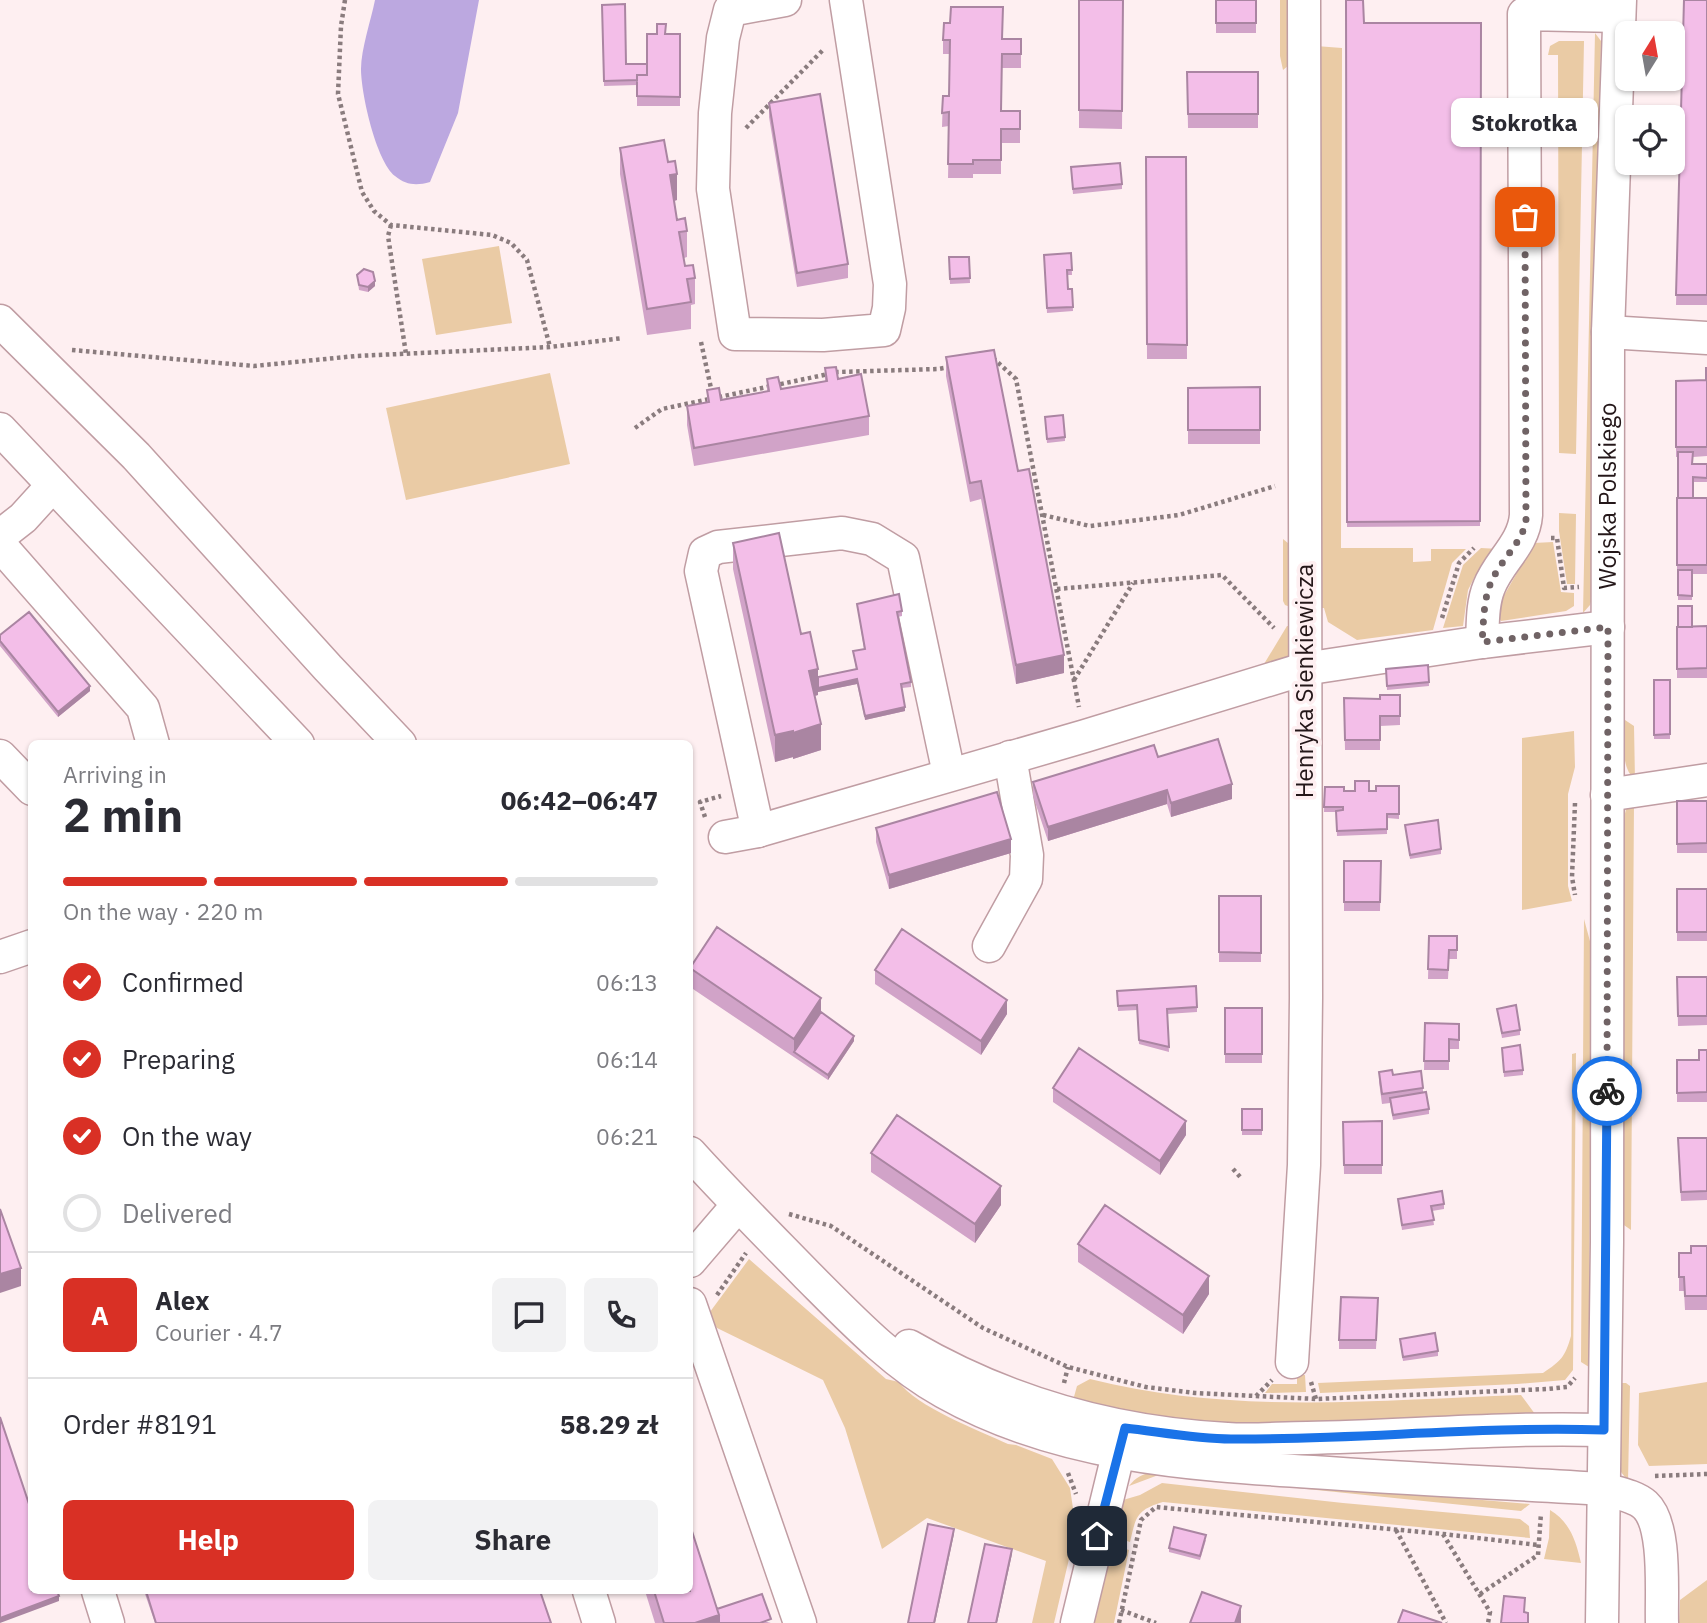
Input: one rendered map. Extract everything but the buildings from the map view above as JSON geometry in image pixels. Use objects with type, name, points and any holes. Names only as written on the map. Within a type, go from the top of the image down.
[{"type":"street","points":[[785,0],[730,10],[723,38],[715,113],[713,189],[735,334],[822,335],[884,330],[890,284],[846,0]]},
{"type":"street","name":"Henryka Sienkiewicza","points":[[1292,1362],[1304,1166],[1306,984],[1304,0]]},
{"type":"street","points":[[1482,642],[1489,587],[1520,538],[1526,515],[1524,14],[1619,8]]},
{"type":"street","name":"Wojska Polskiego","points":[[1602,1623],[1607,1242],[1608,332],[1619,8]]},
{"type":"street","points":[[0,321],[136,456],[396,740]]},
{"type":"street","points":[[1608,332],[1707,338]]},
{"type":"street","points":[[0,429],[294,740]]},
{"type":"street","points":[[0,536],[23,518],[53,485]]},
{"type":"street","points":[[758,831],[701,571],[705,553],[718,547],[842,533],[872,539],[903,558],[949,774]]},
{"type":"street","points":[[0,545],[143,708],[152,740]]},
{"type":"street","points":[[725,837],[758,831],[1304,669],[1482,642],[1608,627]]},
{"type":"street","points":[[0,756],[28,785]]},
{"type":"street","points":[[989,946],[1026,879],[1027,855],[1010,757]]},
{"type":"street","points":[[1607,795],[1707,780]]},
{"type":"street","points":[[0,957],[28,947]]},
{"type":"street","points":[[693,1156],[835,1304],[899,1362],[944,1392],[1049,1436],[1122,1441],[1386,1436],[1546,1428],[1604,1430]]},
{"type":"street","points":[[693,1258],[738,1205]]},
{"type":"street","points":[[693,1314],[800,1623]]},
{"type":"street","points":[[1122,1441],[1238,1468],[1604,1489],[1633,1498],[1645,1504],[1660,1532],[1662,1623]]},
{"type":"street","points":[[1077,1623],[1122,1441]]},
{"type":"street","points":[[98,1594],[108,1623]]},
{"type":"street","points":[[590,1594],[599,1623]]},
{"type":"path","points":[[345,0],[338,94],[362,192],[374,211],[391,225],[492,235],[511,243],[527,261],[550,347]]},
{"type":"path","points":[[715,151],[725,149],[825,48]]},
{"type":"path","points":[[391,225],[388,236],[407,354]]},
{"type":"path","points":[[26,346],[254,366],[407,354],[550,347],[623,338]]},
{"type":"path","points":[[701,342],[712,397]]},
{"type":"path","points":[[993,358],[1016,379],[1081,718]]},
{"type":"path","points":[[635,428],[662,410],[712,397],[838,372],[939,369],[952,366]]},
{"type":"path","points":[[1042,515],[1090,526],[1179,515],[1268,488]]},
{"type":"path","points":[[1547,538],[1557,538],[1564,588],[1580,587]]},
{"type":"path","points":[[1440,622],[1459,564],[1481,540]]},
{"type":"path","points":[[1057,589],[1222,575],[1274,628]]},
{"type":"path","points":[[1073,681],[1133,582]]},
{"type":"path","points":[[1274,638],[1274,628],[1280,617]]},
{"type":"path","points":[[1233,1169],[1242,1179]]},
{"type":"path","points":[[782,1212],[831,1226],[983,1328],[1068,1367],[1146,1387],[1316,1399],[1547,1389],[1567,1387],[1578,1375]]},
{"type":"path","points":[[693,1311],[706,1311],[750,1246]]},
{"type":"path","points":[[1646,1476],[1707,1474]]},
{"type":"path","points":[[1480,1594],[1538,1555],[1542,1505]]},
{"type":"path","points":[[1119,1623],[1141,1520],[1156,1507],[1538,1545]]},
{"type":"path","points":[[1396,1530],[1446,1623]]},
{"type":"path","points":[[1443,1534],[1490,1612],[1488,1623]]},
{"type":"path","points":[[1121,1610],[1156,1623]]},
{"type":"shaded area","points":[[375,0],[479,0],[458,113],[430,182],[411,184],[395,176],[382,156],[371,126],[361,61]]},
{"type":"shaded area","points":[[1280,0],[1294,0],[1294,61],[1283,70],[1280,56]]},
{"type":"shaded area","points":[[1595,33],[1601,41],[1592,598],[1583,613]]},
{"type":"shaded area","points":[[1559,41],[1584,41],[1576,454],[1559,453],[1558,55],[1548,55],[1550,46]]},
{"type":"shaded area","points":[[1316,46],[1342,48],[1341,548],[1413,548],[1413,562],[1431,561],[1431,549],[1466,549],[1452,563],[1433,630],[1357,640],[1328,622],[1324,608],[1316,608]]},
{"type":"shaded area","points":[[499,246],[512,323],[436,335],[422,259]]},
{"type":"shaded area","points":[[550,373],[570,464],[406,500],[386,408]]},
{"type":"shaded area","points":[[1559,513],[1576,514],[1575,584],[1567,584]]},
{"type":"shaded area","points":[[1283,539],[1294,548],[1293,608],[1285,605],[1283,601]]},
{"type":"shaded area","points":[[1553,542],[1561,592],[1574,593],[1574,606],[1566,611],[1501,621],[1496,614],[1498,606],[1534,543]]},
{"type":"shaded area","points":[[1481,548],[1499,549],[1475,576],[1468,590],[1463,626],[1443,628],[1463,565]]},
{"type":"shaded area","points":[[1287,626],[1293,626],[1287,659],[1258,674]]},
{"type":"shaded area","points":[[1625,720],[1634,726],[1635,780],[1625,760]]},
{"type":"shaded area","points":[[1574,731],[1575,767],[1568,794],[1568,886],[1572,901],[1522,910],[1522,738]]},
{"type":"shaded area","points":[[1634,803],[1631,1230],[1621,1223],[1624,818],[1626,809]]},
{"type":"shaded area","points":[[1584,919],[1591,945],[1589,1367],[1581,1362]]},
{"type":"shaded area","points":[[1576,1053],[1573,1370],[1565,1380],[1320,1393],[1318,1383],[1543,1373],[1562,1358],[1571,1336],[1572,1054]]},
{"type":"shaded area","points":[[749,1259],[886,1379],[899,1382],[919,1400],[949,1417],[1008,1444],[1052,1459],[1070,1488],[1076,1529],[1054,1623],[1032,1623],[1046,1561],[927,1518],[882,1549],[845,1428],[823,1380],[717,1328],[707,1316]]},
{"type":"shaded area","points":[[1297,1375],[1305,1375],[1306,1392],[1265,1393],[1272,1384],[1297,1384]]},
{"type":"shaded area","points":[[1090,1379],[1143,1390],[1250,1401],[1359,1402],[1521,1395],[1535,1414],[1218,1427],[1072,1404],[1077,1386]]},
{"type":"shaded area","points":[[1707,1382],[1707,1464],[1649,1466],[1638,1445],[1639,1393]]},
{"type":"shaded area","points":[[1620,1383],[1630,1386],[1628,1481],[1621,1472],[1619,1463]]},
{"type":"shaded area","points":[[1154,1472],[1530,1504],[1521,1511],[1161,1474],[1129,1486],[1140,1476]]},
{"type":"shaded area","points":[[1162,1483],[1520,1519],[1529,1526],[1530,1538],[1163,1502],[1142,1512],[1134,1526],[1130,1542],[1112,1536],[1123,1500],[1140,1495]]},
{"type":"shaded area","points":[[1550,1510],[1563,1520],[1571,1533],[1581,1563],[1544,1559],[1549,1538]]},
{"type":"shaded area","points":[[1110,1544],[1129,1550],[1114,1623],[1091,1623]]},
{"type":"shaded area","points":[[1707,1580],[1707,1623],[1679,1623],[1680,1600]]},
{"type":"way so far","points":[[1525,217],[1526,523],[1520,538],[1489,587],[1482,642],[1608,627],[1607,1091]]},
{"type":"place","name":"Stokrotka","points":[[1525,217]]},
{"type":"route","points":[[1097,1536],[1125,1428],[1228,1439],[1386,1436],[1546,1428],[1604,1430],[1607,1091]]}]
